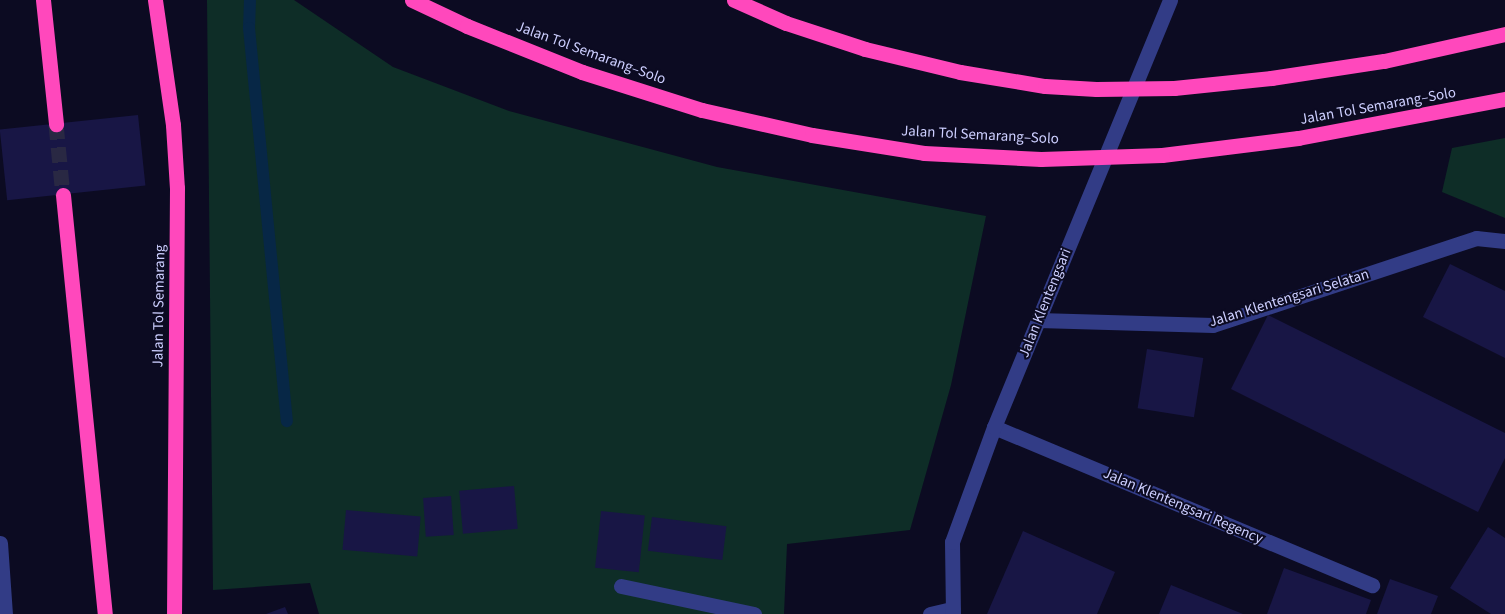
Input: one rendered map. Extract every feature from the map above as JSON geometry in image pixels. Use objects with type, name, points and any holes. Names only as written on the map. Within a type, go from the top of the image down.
[{"type":"highway","points":[[43,0],[56,124]]},
{"type":"highway","name":"Jalan Tol Semarang","points":[[155,0],[173,125],[177,188],[174,614]]},
{"type":"highway","name":"Jalan Tol Semarang–Solo","points":[[412,0],[467,26],[582,72],[702,110],[812,135],[924,153],[1041,159],[1162,155],[1298,138],[1505,99]]},
{"type":"highway","points":[[734,0],[786,24],[865,49],[960,72],[1045,86],[1096,89],[1174,88],[1271,78],[1384,61],[1505,34]]},
{"type":"highway","points":[[63,195],[105,614]]},
{"type":"street","name":"Jalan Klentengsari","points":[[953,611],[952,542],[994,427],[1170,0]]},
{"type":"street","name":"Jalan Klentengsari Selatan","points":[[1038,320],[1213,325],[1476,238],[1505,241]]},
{"type":"street","name":"Jalan Klentengsari Regency","points":[[994,427],[1372,585]]},
{"type":"street","points":[[0,543],[1,593],[5,614]]},
{"type":"street","points":[[621,586],[754,614]]},
{"type":"street","points":[[930,614],[953,611]]},
{"type":"green space","points":[[207,0],[294,0],[393,67],[509,111],[717,167],[986,216],[951,385],[910,530],[787,544],[784,614],[319,614],[310,583],[213,590]]},
{"type":"green space","points":[[1505,138],[1505,218],[1442,192],[1452,148]]},
{"type":"building","points":[[138,115],[145,186],[7,200],[0,130]]},
{"type":"building","points":[[1450,264],[1505,291],[1505,358],[1423,317]]},
{"type":"building","points":[[1268,315],[1505,433],[1505,458],[1478,512],[1231,389]]},
{"type":"building","points":[[1147,349],[1203,358],[1194,417],[1138,408]]},
{"type":"building","points":[[514,486],[518,529],[463,534],[459,491]]},
{"type":"building","points":[[451,496],[454,535],[426,537],[423,498]]},
{"type":"building","points":[[346,510],[421,517],[417,556],[343,550]]},
{"type":"building","points":[[601,511],[645,516],[639,572],[595,568]]},
{"type":"building","points":[[652,517],[726,526],[722,560],[648,551]]},
{"type":"building","points":[[1488,527],[1505,538],[1505,614],[1491,614],[1450,588]]},
{"type":"building","points":[[1023,531],[1115,572],[1097,614],[987,614]]},
{"type":"building","points":[[1284,568],[1371,600],[1366,614],[1267,614]]},
{"type":"building","points":[[1390,579],[1438,596],[1431,614],[1377,614]]},
{"type":"building","points":[[1171,585],[1243,614],[1159,614]]},
{"type":"building","points":[[285,607],[288,614],[266,614]]},
{"type":"waterway","points":[[250,0],[249,28],[287,421]]},
{"type":"tunnel","points":[[56,124],[63,195]]}]
